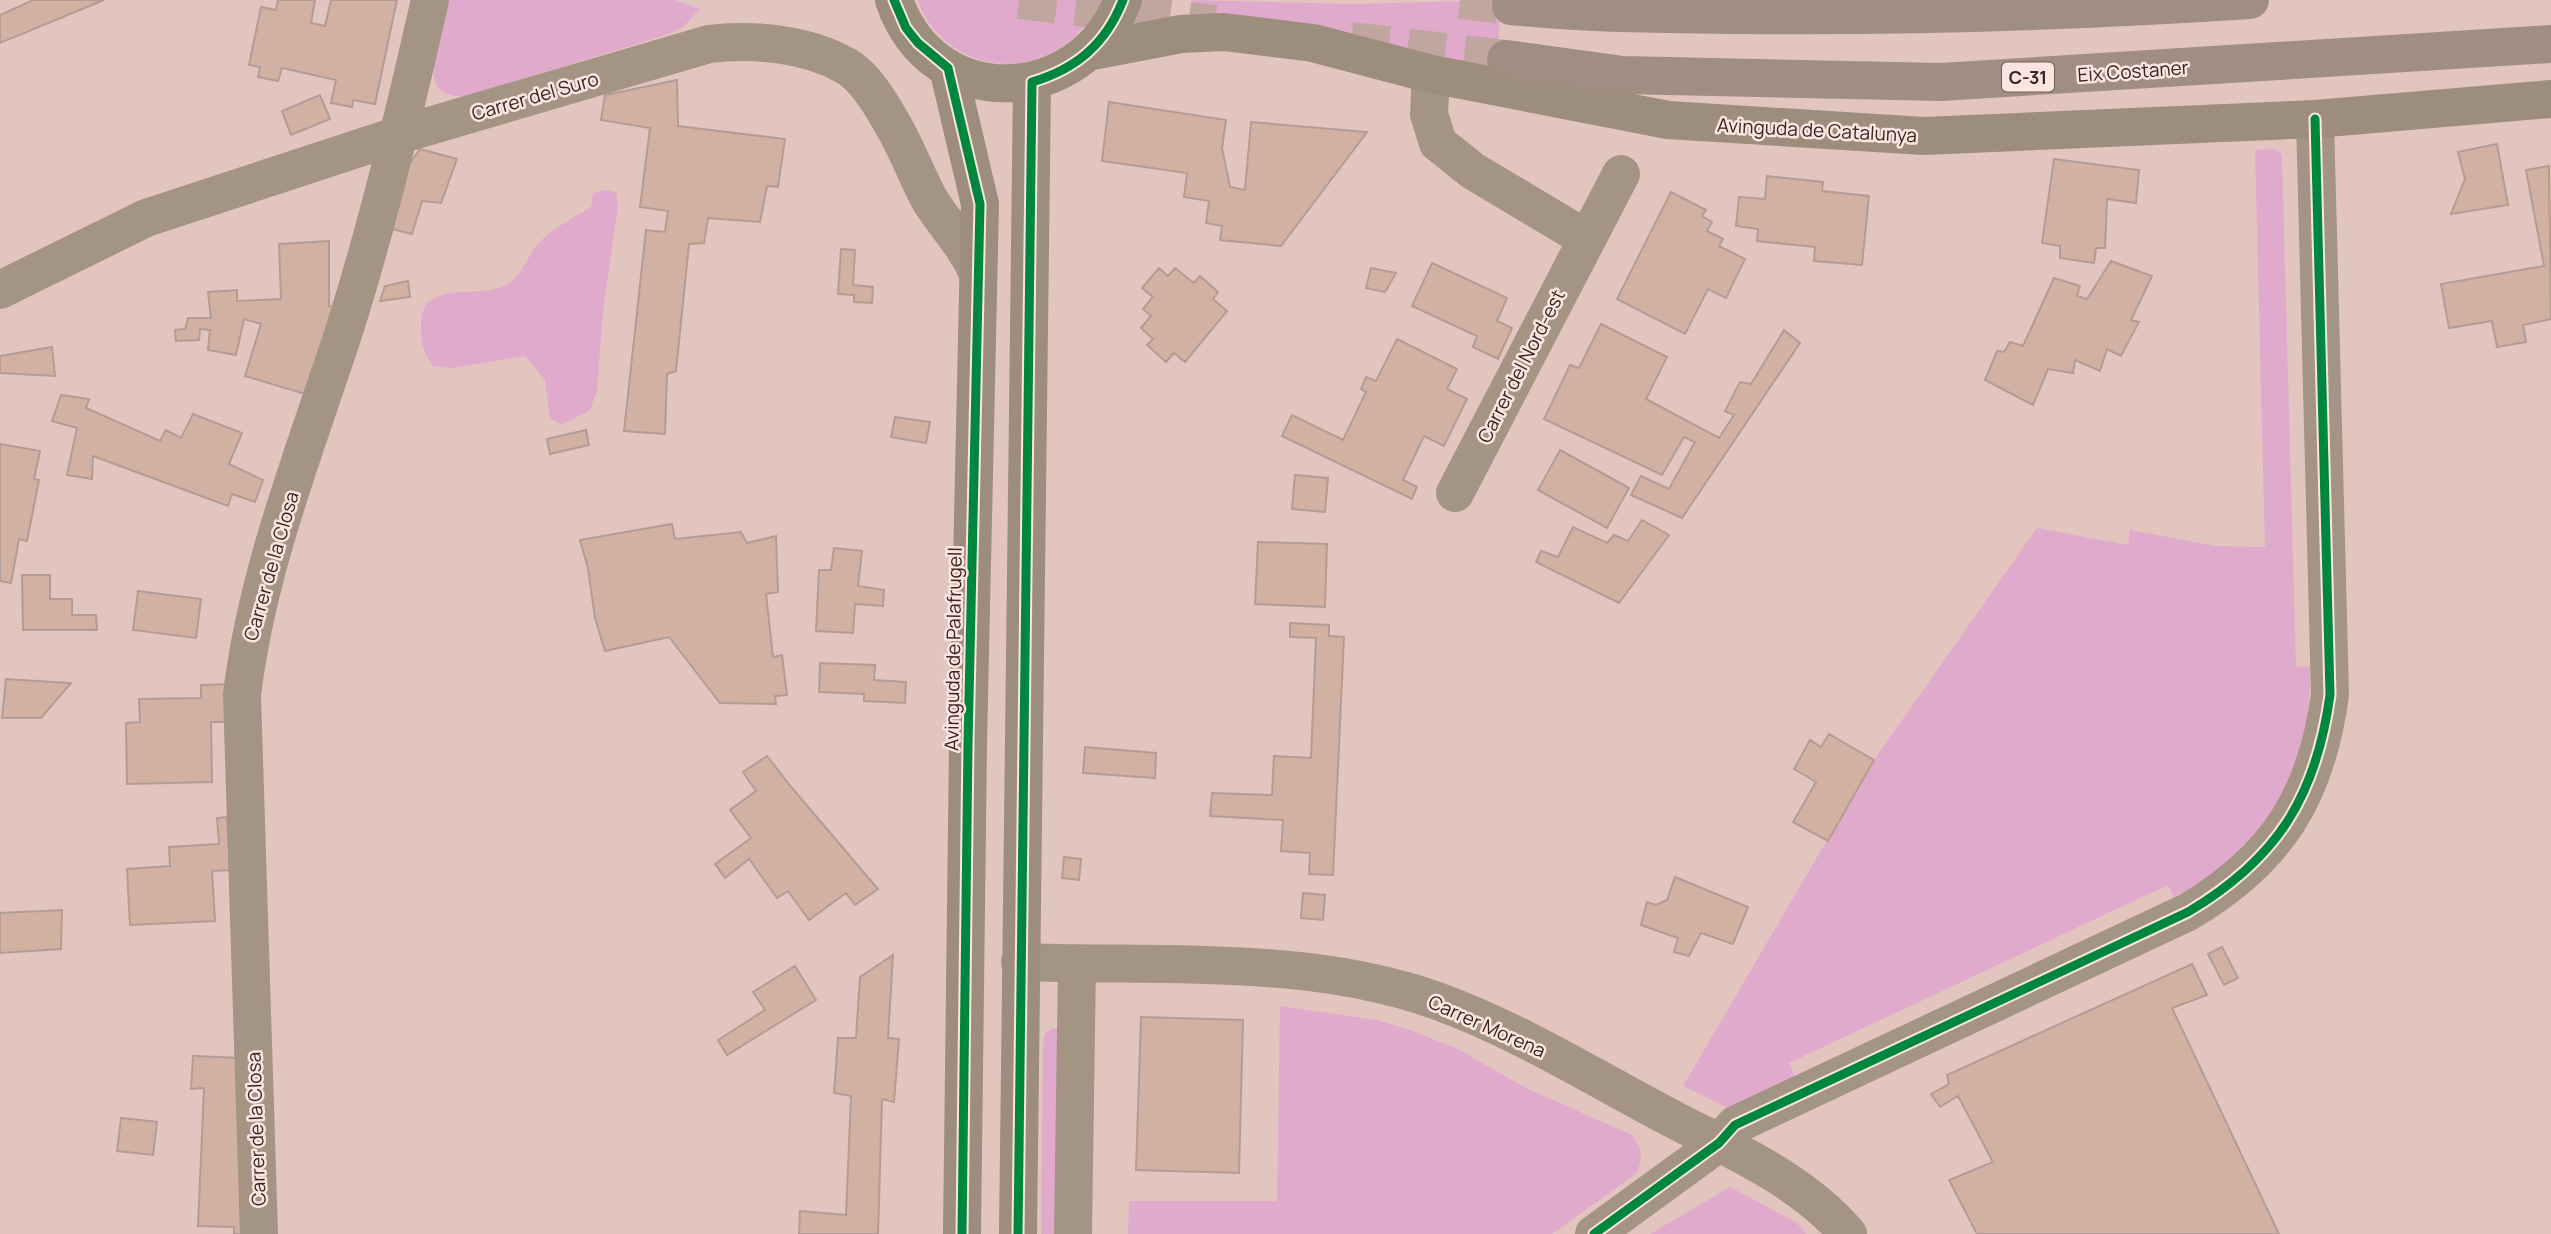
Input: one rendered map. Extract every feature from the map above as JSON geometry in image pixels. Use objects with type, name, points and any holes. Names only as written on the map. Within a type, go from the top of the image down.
[{"type":"highway","points":[[1511,6],[1576,13],[1948,16],[2085,11],[2250,0]]},
{"type":"highway","name":"Eix Costaner","points":[[1506,59],[1623,75],[1941,82],[2551,44]]},
{"type":"main road","points":[[894,0],[906,28],[918,43],[948,68],[989,83],[1032,82],[1064,71],[1092,51],[1116,18],[1123,0]]},
{"type":"main road","name":"Avinguda de Catalunya","points":[[1092,51],[1181,34],[1224,32],[1313,43],[1431,74],[1668,121],[1924,136],[2315,119],[2551,99]]},
{"type":"main road","name":"Avinguda de Palafrugell","points":[[948,68],[980,204],[962,1234]]},
{"type":"main road","points":[[1018,1234],[1032,82]]},
{"type":"street","name":"Carrer de la Closa","points":[[259,1234],[242,695],[246,655],[264,582],[371,246],[430,0]]},
{"type":"street","name":"Carrer del Suro","points":[[0,290],[146,218],[399,135],[709,44],[760,43],[811,52],[846,66],[871,92],[890,119],[937,212],[978,274]]},
{"type":"street","points":[[1431,74],[1429,114],[1438,143],[1473,171],[1587,239]]},
{"type":"street","points":[[1594,1234],[1719,1143],[1735,1125],[2188,912],[2251,868],[2299,803],[2315,769],[2330,695],[2315,119]]},
{"type":"street","name":"Carrer del Nord-est","points":[[1455,493],[1621,174]]},
{"type":"street","points":[[1020,962],[1077,964],[1073,1234]]},
{"type":"street","name":"Carrer Morena","points":[[1077,964],[1287,969],[1358,980],[1440,1002],[1525,1041],[1796,1185],[1847,1234]]},
{"type":"shaded area","points":[[446,0],[675,0],[700,9],[682,28],[663,36],[464,97],[442,91],[436,84],[434,74],[435,48]]},
{"type":"shaded area","points":[[917,0],[1099,0],[1082,28],[1060,48],[1035,60],[1007,64],[980,60],[954,48],[933,28]]},
{"type":"shaded area","points":[[1192,0],[1355,4],[1501,0],[1496,75],[1190,18]]},
{"type":"shaded area","points":[[2273,149],[2281,153],[2282,158],[2296,666],[2310,667],[2309,705],[2303,740],[2292,773],[2277,803],[2258,831],[2234,856],[2206,878],[2174,897],[2168,885],[1789,1063],[1795,1077],[1728,1108],[1683,1086],[1874,760],[2037,528],[2128,545],[2130,530],[2216,546],[2265,547],[2255,150]]},
{"type":"shaded area","points":[[606,190],[616,192],[618,206],[603,312],[597,390],[590,410],[562,425],[550,418],[545,380],[525,356],[451,368],[433,366],[425,352],[421,332],[423,311],[431,301],[441,295],[497,289],[508,284],[543,239],[591,207],[593,193]]},
{"type":"shaded area","points":[[1280,1006],[1377,1020],[1458,1049],[1526,1088],[1632,1135],[1640,1153],[1637,1173],[1552,1234],[1128,1234],[1129,1201],[1277,1201]]},
{"type":"shaded area","points":[[1053,1028],[1061,1031],[1060,1234],[1041,1234],[1043,1043],[1045,1033]]},
{"type":"shaded area","points":[[1730,1187],[1797,1223],[1806,1234],[1650,1234]]},
{"type":"building","points":[[33,0],[104,0],[0,43],[0,15]]},
{"type":"building","points":[[278,0],[315,0],[311,23],[325,26],[331,0],[397,0],[375,104],[353,100],[352,107],[331,103],[336,80],[282,68],[278,81],[258,77],[260,67],[249,65],[261,7],[276,10]]},
{"type":"building","points":[[677,80],[678,126],[785,139],[778,187],[767,186],[760,222],[708,218],[704,243],[689,244],[676,371],[667,374],[665,434],[624,431],[646,230],[665,232],[668,211],[640,207],[650,128],[601,120],[605,95]]},
{"type":"building","points":[[320,95],[330,119],[291,135],[282,111]]},
{"type":"building","points":[[1109,102],[1226,120],[1222,148],[1230,187],[1245,190],[1251,122],[1367,132],[1281,246],[1220,240],[1222,226],[1206,223],[1209,201],[1184,197],[1187,173],[1102,161]]},
{"type":"building","points":[[2497,144],[2508,205],[2451,214],[2465,179],[2458,152]]},
{"type":"building","points":[[420,149],[457,159],[441,203],[422,201],[412,234],[392,229],[403,173]]},
{"type":"building","points":[[2054,159],[2139,170],[2136,203],[2107,199],[2105,248],[2096,248],[2094,263],[2060,258],[2060,246],[2042,243]]},
{"type":"building","points":[[2549,166],[2551,319],[2523,325],[2526,342],[2497,347],[2492,321],[2449,328],[2441,284],[2544,266],[2526,170]]},
{"type":"building","points":[[1767,176],[1823,182],[1822,191],[1869,196],[1862,265],[1814,261],[1815,247],[1757,241],[1758,229],[1736,226],[1739,197],[1765,199]]},
{"type":"building","points":[[1671,192],[1706,210],[1702,216],[1712,222],[1707,231],[1723,239],[1719,246],[1745,259],[1726,298],[1708,289],[1685,334],[1617,299]]},
{"type":"building","points":[[329,241],[329,306],[336,308],[312,396],[245,376],[261,324],[244,319],[236,355],[208,350],[210,330],[200,329],[199,340],[176,341],[175,330],[185,329],[188,318],[211,318],[208,292],[237,290],[237,301],[281,299],[279,244]]},
{"type":"building","points":[[841,249],[855,250],[853,285],[873,287],[872,303],[854,302],[854,295],[838,294]]},
{"type":"building","points":[[2111,261],[2152,276],[2131,320],[2139,322],[2121,356],[2107,349],[2100,371],[2075,360],[2073,373],[2048,369],[2033,405],[1985,380],[1997,351],[2004,352],[2010,342],[2023,346],[2054,278],[2080,286],[2077,296],[2087,299]]},
{"type":"building","points":[[1432,263],[1507,298],[1497,321],[1512,328],[1498,359],[1473,347],[1477,336],[1412,306]]},
{"type":"building","points":[[1159,268],[1168,276],[1175,268],[1194,283],[1200,276],[1218,292],[1213,299],[1227,311],[1185,362],[1174,353],[1166,362],[1147,345],[1153,339],[1141,328],[1151,316],[1143,309],[1153,297],[1142,288]]},
{"type":"building","points":[[1371,268],[1396,273],[1385,292],[1366,288]]},
{"type":"building","points":[[408,281],[410,297],[380,301],[385,286]]},
{"type":"building","points":[[1601,324],[1667,357],[1646,399],[1719,438],[1734,415],[1725,411],[1740,382],[1751,384],[1784,330],[1800,343],[1682,518],[1631,495],[1641,476],[1669,489],[1695,442],[1684,437],[1662,475],[1544,419],[1570,365],[1579,368]]},
{"type":"building","points":[[1397,339],[1457,369],[1447,389],[1467,399],[1444,446],[1424,436],[1403,480],[1417,487],[1412,499],[1282,436],[1292,415],[1343,440],[1366,392],[1361,389],[1366,377],[1376,381]]},
{"type":"building","points":[[52,347],[55,376],[0,373],[0,356]]},
{"type":"building","points":[[61,395],[89,399],[86,408],[160,441],[166,430],[181,438],[193,414],[242,433],[229,464],[263,480],[255,502],[232,494],[228,506],[93,456],[92,479],[67,475],[77,428],[52,421]]},
{"type":"building","points":[[895,417],[930,422],[926,443],[891,437]]},
{"type":"building","points":[[586,430],[589,445],[550,454],[547,439]]},
{"type":"building","points":[[0,444],[40,451],[34,479],[39,480],[27,541],[19,539],[11,583],[0,581]]},
{"type":"building","points":[[1560,450],[1629,488],[1607,528],[1538,490]]},
{"type":"building","points":[[1295,475],[1328,478],[1325,512],[1292,509]]},
{"type":"building","points":[[1642,520],[1669,535],[1619,603],[1536,562],[1541,551],[1558,557],[1573,527],[1607,543],[1614,535],[1628,541]]},
{"type":"building","points":[[672,524],[675,539],[741,532],[747,543],[776,536],[778,592],[766,594],[773,657],[782,655],[787,695],[775,696],[776,704],[720,703],[669,637],[605,651],[595,618],[588,568],[580,540]]},
{"type":"building","points":[[1258,542],[1327,544],[1325,607],[1255,604]]},
{"type":"building","points":[[834,548],[862,551],[858,586],[884,590],[883,606],[855,604],[853,633],[816,631],[819,570],[831,570]]},
{"type":"building","points":[[22,575],[50,575],[50,599],[72,599],[72,615],[96,615],[97,630],[23,630]]},
{"type":"building","points":[[138,591],[201,599],[196,638],[133,630]]},
{"type":"building","points":[[1290,623],[1329,625],[1329,636],[1344,637],[1333,875],[1309,874],[1310,853],[1281,851],[1283,820],[1210,816],[1212,793],[1272,795],[1274,756],[1311,758],[1316,638],[1290,637]]},
{"type":"building","points":[[820,663],[875,665],[874,680],[906,682],[905,703],[864,701],[864,694],[819,692]]},
{"type":"building","points":[[6,679],[71,683],[41,718],[2,718]]},
{"type":"building","points":[[231,684],[232,722],[211,722],[212,782],[127,784],[126,723],[140,722],[139,699],[201,698],[201,685]]},
{"type":"building","points":[[1829,734],[1874,760],[1828,841],[1793,822],[1816,782],[1794,769],[1810,740],[1821,747]]},
{"type":"building","points":[[1085,747],[1156,753],[1155,778],[1083,773]]},
{"type":"building","points":[[767,756],[878,889],[855,905],[846,893],[809,920],[788,891],[777,898],[749,859],[725,878],[715,864],[751,838],[730,810],[756,791],[743,772]]},
{"type":"building","points":[[227,817],[230,870],[212,871],[215,921],[130,925],[127,869],[170,866],[169,847],[219,844],[217,818]]},
{"type":"building","points":[[1064,857],[1081,859],[1079,880],[1062,878]]},
{"type":"building","points":[[1675,877],[1748,907],[1733,944],[1701,933],[1689,956],[1674,952],[1678,938],[1641,925],[1647,902],[1656,905],[1667,900]]},
{"type":"building","points":[[1303,893],[1325,895],[1323,920],[1301,918]]},
{"type":"building","points":[[62,910],[61,949],[0,953],[0,913]]},
{"type":"building","points":[[2222,947],[2238,978],[2224,985],[2208,954]]},
{"type":"building","points":[[893,955],[888,1038],[899,1039],[894,1102],[882,1099],[878,1234],[799,1234],[800,1211],[846,1215],[851,1096],[834,1093],[838,1038],[856,1038],[860,977]]},
{"type":"building","points":[[2192,964],[2207,995],[2172,1008],[2279,1234],[1977,1234],[1949,1180],[1993,1162],[1958,1096],[1940,1107],[1931,1094],[1949,1084],[1947,1075]]},
{"type":"building","points":[[795,966],[816,1000],[727,1055],[718,1040],[765,1010],[753,992]]},
{"type":"building","points":[[1141,1017],[1243,1020],[1239,1173],[1136,1170]]},
{"type":"building","points":[[193,1056],[242,1058],[245,1234],[234,1234],[234,1227],[198,1226],[204,1088],[191,1089]]},
{"type":"building","points":[[121,1118],[157,1122],[153,1155],[117,1151]]},
{"type":"tunnel","points":[[1019,0],[1215,24]]},
{"type":"tunnel","points":[[1460,0],[1511,6]]},
{"type":"tunnel","points":[[1351,41],[1506,59]]},
{"type":"cycle path","points":[[894,0],[906,28],[918,43],[948,68],[980,204],[968,743],[962,1234]]},
{"type":"cycle path","points":[[1018,1234],[1032,82],[1062,70],[1088,53],[1108,30],[1123,0]]},
{"type":"cycle path","points":[[1594,1234],[1719,1143],[1735,1125],[2188,912],[2246,870],[2287,822],[2302,795],[2314,764],[2324,731],[2330,695],[2315,119]]}]
